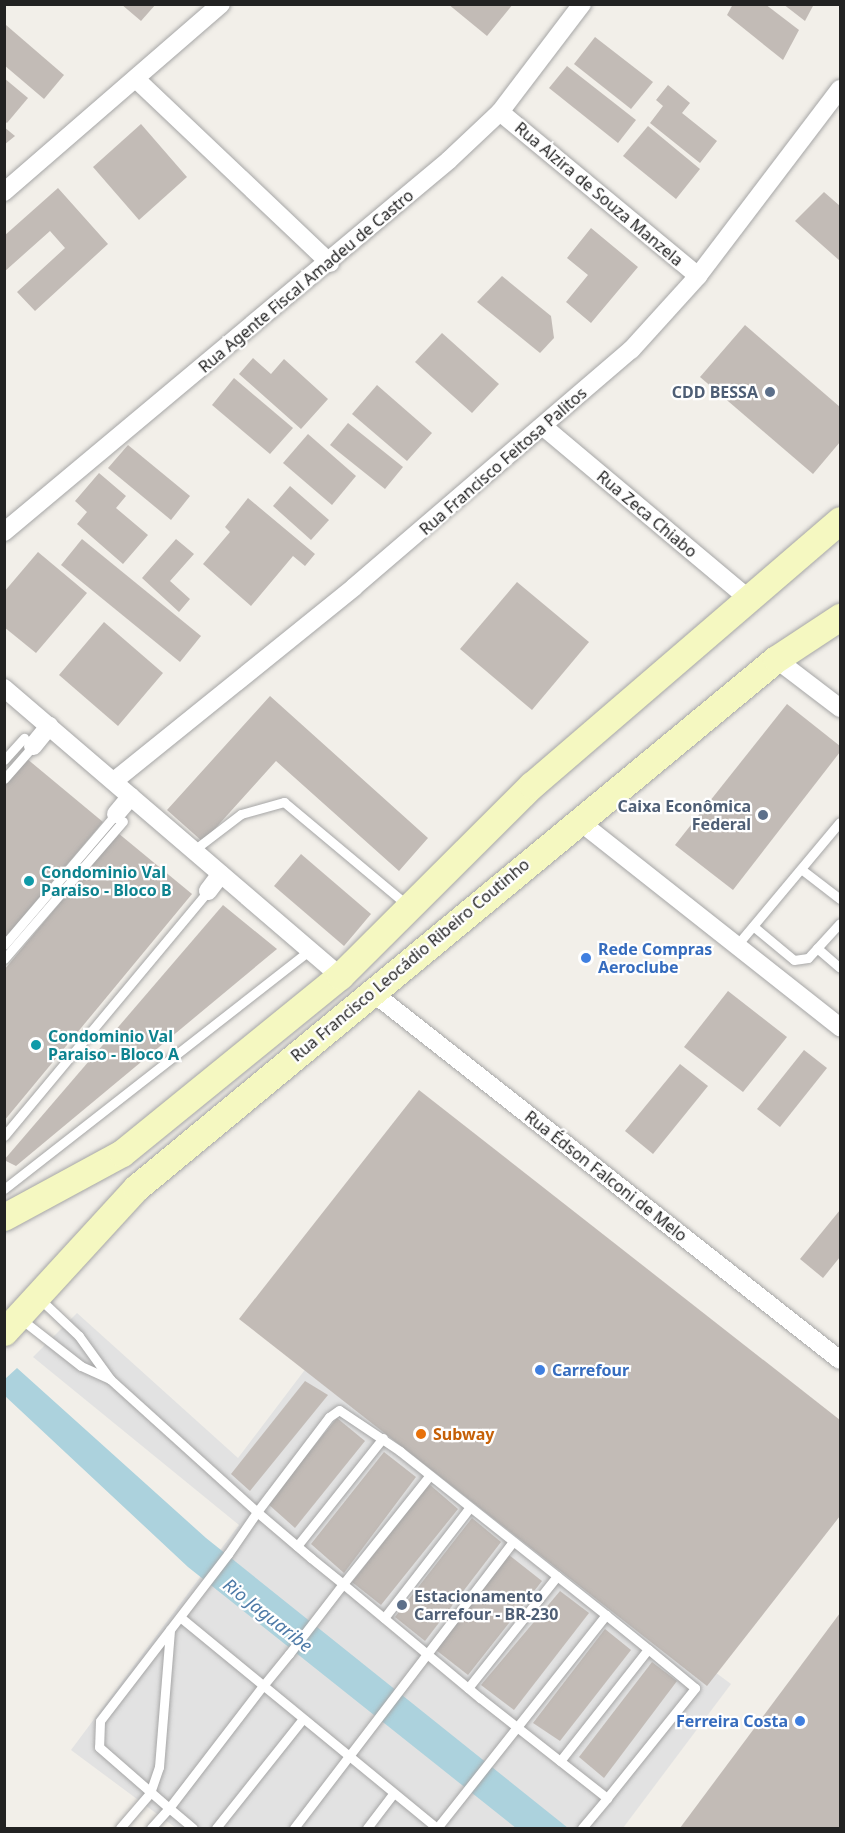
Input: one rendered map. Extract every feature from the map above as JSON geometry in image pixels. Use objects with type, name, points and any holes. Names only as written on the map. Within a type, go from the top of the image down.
[{"type":"main road","name":"Rua Francisco Leocádio Ribeiro Coutinho","points":[[4,1216],[122,1153],[340,976],[411,908],[532,784],[750,600],[840,520]]},
{"type":"main road","name":"Rua Francisco Leocádio Ribeiro Coutinho","points":[[12,1325],[39,1298],[136,1188],[776,659],[840,617]]},
{"type":"street","points":[[4,192],[137,80],[221,4]]},
{"type":"street","name":"Rua Agente Fiscal Amadeu de Castro","points":[[4,532],[330,263],[500,112],[582,4]]},
{"type":"street","points":[[137,80],[330,263]]},
{"type":"street","name":"Rua Francisco Feitosa Palitos","points":[[114,781],[544,428],[631,350],[698,276],[840,89]]},
{"type":"street","name":"Rua Alzira de Souza Manzela","points":[[500,112],[698,276]]},
{"type":"street","name":"Rua Zeca Chiabo","points":[[544,428],[750,600]]},
{"type":"street","points":[[776,659],[840,708]]},
{"type":"street","points":[[4,688],[340,976]]},
{"type":"street","points":[[28,742],[45,722]]},
{"type":"street","points":[[119,817],[135,799]]},
{"type":"street","points":[[579,820],[840,1027]]},
{"type":"street","points":[[208,891],[222,874]]},
{"type":"street","name":"Rua Édson Falconi de Melo","points":[[372,992],[840,1360]]},
{"type":"lane","points":[[4,760],[28,742]]},
{"type":"lane","points":[[4,779],[28,742]]},
{"type":"lane","points":[[194,850],[241,814],[284,802],[411,908]]},
{"type":"lane","points":[[4,945],[119,817]]},
{"type":"lane","points":[[4,959],[119,817]]},
{"type":"lane","points":[[737,945],[840,822]]},
{"type":"lane","points":[[801,869],[840,899]]},
{"type":"lane","points":[[4,1136],[208,891]]},
{"type":"lane","points":[[753,926],[794,960],[808,957],[840,923]]},
{"type":"lane","points":[[817,948],[840,968]]},
{"type":"lane","points":[[4,1189],[310,950]]},
{"type":"lane","points":[[39,1298],[79,1336],[110,1379],[257,1512],[468,1688],[607,1798]]},
{"type":"lane","points":[[12,1325],[81,1366],[110,1379]]},
{"type":"lane","points":[[193,1828],[99,1747],[95,1734],[170,1629],[329,1417],[345,1410],[430,1475],[695,1688],[582,1828]]},
{"type":"lane","points":[[297,1546],[383,1438]]},
{"type":"lane","points":[[151,1828],[430,1475]]},
{"type":"lane","points":[[384,1618],[470,1507]]},
{"type":"lane","points":[[294,1828],[402,1692],[513,1542]]},
{"type":"lane","points":[[468,1688],[557,1576]]},
{"type":"lane","points":[[180,1617],[348,1758],[437,1828],[493,1761],[606,1615]]},
{"type":"lane","points":[[120,1828],[150,1793],[164,1740],[170,1629]]},
{"type":"lane","points":[[560,1761],[648,1649]]},
{"type":"lane","points":[[216,1828],[302,1720]]},
{"type":"lane","points":[[367,1828],[393,1794]]},
{"type":"shaded area","name":"Estacionamento Carrefour - BR-230","points":[[77,1313],[238,1458],[307,1367],[731,1684],[623,1828],[176,1828],[71,1750],[239,1525],[33,1357]]},
{"type":"water","name":"Rio Jaguaribe","points":[[17,1368],[206,1538],[568,1828],[516,1828],[188,1567],[5,1396],[5,1379]]},
{"type":"building","points":[[121,4],[156,4],[141,21]]},
{"type":"building","points":[[448,4],[513,4],[487,36]]},
{"type":"building","points":[[733,4],[765,4],[799,30],[783,60],[727,15]]},
{"type":"building","points":[[783,4],[814,4],[805,21]]},
{"type":"building","points":[[6,25],[64,75],[44,99],[4,65]]},
{"type":"building","points":[[595,37],[653,82],[631,109],[574,64]]},
{"type":"building","points":[[567,66],[636,120],[618,143],[549,88]]},
{"type":"building","points":[[4,78],[28,98],[7,123],[4,121]]},
{"type":"building","points":[[668,85],[690,103],[682,113],[717,141],[700,163],[650,123],[663,106],[656,100]]},
{"type":"building","points":[[141,124],[187,177],[139,220],[93,167]]},
{"type":"building","points":[[648,126],[700,169],[676,199],[623,156]]},
{"type":"building","points":[[4,127],[15,136],[4,145]]},
{"type":"building","points":[[58,188],[108,244],[35,311],[17,292],[65,248],[50,231],[4,272],[4,236]]},
{"type":"building","points":[[824,192],[840,206],[840,261],[795,221]]},
{"type":"building","points":[[591,228],[638,267],[591,323],[566,302],[588,275],[567,258]]},
{"type":"building","points":[[502,276],[551,316],[554,338],[540,353],[477,302]]},
{"type":"building","name":"CDD BESSA","points":[[745,325],[840,407],[840,442],[813,474],[700,377]]},
{"type":"building","points":[[442,333],[499,384],[472,413],[415,362]]},
{"type":"building","points":[[253,358],[271,374],[284,359],[328,399],[301,429],[239,374]]},
{"type":"building","points":[[234,378],[293,428],[270,454],[212,405]]},
{"type":"building","points":[[377,385],[432,433],[407,461],[352,414]]},
{"type":"building","points":[[348,423],[403,467],[385,489],[330,445]]},
{"type":"building","points":[[308,434],[356,476],[332,505],[283,463]]},
{"type":"building","points":[[128,445],[190,496],[171,520],[108,468]]},
{"type":"building","points":[[99,473],[126,496],[116,508],[148,535],[123,564],[77,524],[87,512],[75,501]]},
{"type":"building","points":[[290,486],[329,520],[311,540],[273,506]]},
{"type":"building","points":[[248,498],[315,554],[305,566],[293,556],[251,606],[203,564],[230,532],[225,527]]},
{"type":"building","points":[[82,539],[201,636],[180,662],[61,565]]},
{"type":"building","points":[[176,539],[194,554],[170,581],[190,599],[179,612],[142,578]]},
{"type":"building","points":[[38,552],[87,593],[36,653],[4,627],[4,592]]},
{"type":"building","points":[[517,582],[589,642],[532,710],[460,649]]},
{"type":"building","points":[[104,622],[163,673],[118,726],[59,675]]},
{"type":"building","points":[[270,696],[428,838],[399,871],[276,761],[203,842],[167,810]]},
{"type":"building","points":[[787,704],[840,746],[840,752],[733,890],[675,845]]},
{"type":"building","name":"Condominio Val Paraiso - Bloco B","points":[[26,758],[103,822],[4,939],[4,784]]},
{"type":"building","name":"Condominio Val Paraiso - Bloco A","points":[[118,833],[192,894],[4,1121],[4,970]]},
{"type":"building","points":[[301,854],[371,914],[344,946],[274,886]]},
{"type":"building","points":[[223,905],[277,949],[16,1166],[4,1160]]},
{"type":"building","points":[[728,991],[787,1037],[743,1092],[684,1047]]},
{"type":"building","points":[[804,1050],[827,1068],[780,1127],[757,1109]]},
{"type":"building","points":[[680,1064],[708,1086],[653,1154],[625,1131]]},
{"type":"building","name":"Carrefour","points":[[419,1090],[840,1420],[840,1516],[707,1686],[239,1319]]},
{"type":"building","points":[[840,1210],[840,1257],[823,1278],[800,1259]]},
{"type":"building","points":[[305,1381],[328,1395],[250,1491],[231,1474]]},
{"type":"building","points":[[337,1418],[365,1441],[295,1528],[267,1503]]},
{"type":"building","points":[[384,1452],[416,1477],[344,1573],[311,1544]]},
{"type":"building","points":[[429,1484],[458,1509],[381,1605],[352,1582]]},
{"type":"building","points":[[472,1518],[501,1542],[425,1641],[395,1617]]},
{"type":"building","points":[[509,1555],[542,1581],[468,1675],[436,1650]]},
{"type":"building","points":[[560,1591],[589,1613],[514,1710],[481,1685]]},
{"type":"building","name":"Ferreira Costa","points":[[840,1613],[840,1828],[680,1828]]},
{"type":"building","points":[[605,1629],[631,1650],[560,1741],[533,1723]]},
{"type":"building","points":[[652,1662],[677,1681],[604,1778],[579,1757]]},
{"type":"place","name":"CDD BESSA","points":[[770,392]]},
{"type":"place","name":"Caixa Econômica Federal","points":[[763,815]]},
{"type":"place","name":"Condominio Val Paraiso - Bloco B","points":[[29,881]]},
{"type":"place","name":"Rede Compras Aeroclube","points":[[586,958]]},
{"type":"place","name":"Condominio Val Paraiso - Bloco A","points":[[36,1045]]},
{"type":"place","name":"Carrefour","points":[[540,1370]]},
{"type":"place","name":"Subway","points":[[421,1434]]},
{"type":"place","name":"Estacionamento Carrefour - BR-230","points":[[402,1605]]},
{"type":"place","name":"Ferreira Costa","points":[[800,1721]]}]
